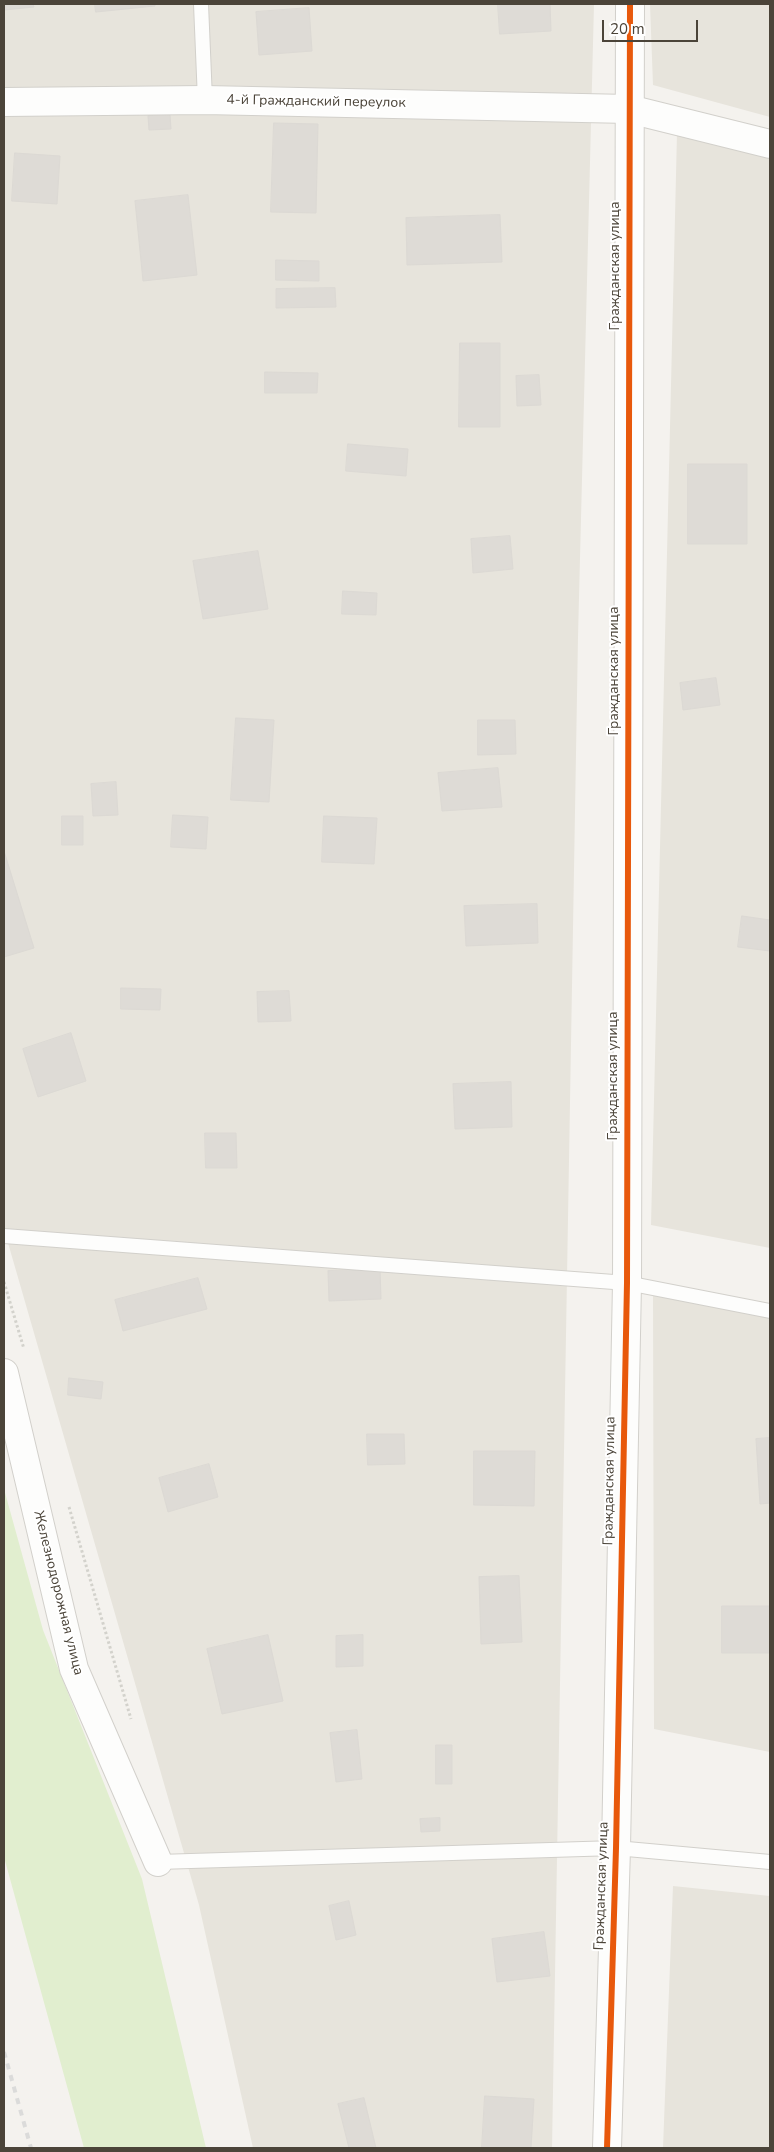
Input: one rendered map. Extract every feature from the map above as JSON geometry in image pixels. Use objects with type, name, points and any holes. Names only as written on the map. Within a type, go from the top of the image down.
[{"type":"street","name":"Гражданская улица","points":[[607,2148],[616,1848],[626,1283],[630,4]]},
{"type":"street","name":"4-й Гражданский переулок","points":[[4,102],[205,100],[629,109],[770,144]]},
{"type":"street","name":"Железнодорожная улица","points":[[4,1373],[74,1669],[158,1862]]},
{"type":"lane","points":[[201,4],[205,100]]},
{"type":"lane","points":[[4,1236],[626,1283],[770,1311]]},
{"type":"lane","points":[[158,1862],[616,1848],[770,1862]]},
{"type":"path","points":[[4,1282],[26,1358]]},
{"type":"path","points":[[68,1500],[131,1719]]},
{"type":"shaded area","points":[[4,4],[594,4],[578,637],[552,2148],[253,2148],[199,1905],[4,1229]]},
{"type":"shaded area","points":[[650,4],[770,4],[770,117],[653,85]]},
{"type":"shaded area","points":[[677,133],[770,157],[770,1248],[651,1225]]},
{"type":"shaded area","points":[[653,1294],[770,1314],[770,1752],[654,1729]]},
{"type":"shaded area","points":[[673,1886],[770,1896],[770,2148],[663,2148]]},
{"type":"green space","points":[[4,1489],[43,1630],[142,1879],[206,2148],[84,2148],[4,1857]]},
{"type":"building","points":[[4,4],[33,4],[34,7],[4,10]]},
{"type":"building","points":[[95,4],[155,4],[155,6],[96,12]]},
{"type":"building","points":[[498,4],[550,4],[551,31],[500,34]]},
{"type":"building","points":[[309,8],[312,51],[259,55],[256,12]]},
{"type":"building","points":[[170,115],[171,129],[149,130],[148,116]]},
{"type":"building","points":[[274,123],[318,124],[316,213],[271,212]]},
{"type":"building","points":[[15,153],[60,156],[57,204],[12,201]]},
{"type":"building","points":[[188,195],[197,275],[143,281],[135,201]]},
{"type":"building","points":[[500,215],[502,262],[407,265],[406,218]]},
{"type":"building","points":[[276,260],[319,261],[319,281],[276,280]]},
{"type":"building","points":[[335,288],[336,307],[276,308],[276,289]]},
{"type":"building","points":[[460,343],[500,343],[500,427],[459,427]]},
{"type":"building","points":[[265,372],[318,373],[317,393],[265,393]]},
{"type":"building","points":[[539,375],[541,405],[517,406],[516,376]]},
{"type":"building","points":[[348,444],[408,449],[406,476],[346,471]]},
{"type":"building","points":[[688,464],[747,464],[747,544],[688,544]]},
{"type":"building","points":[[510,536],[513,569],[473,573],[471,539]]},
{"type":"building","points":[[258,551],[268,609],[203,619],[193,561]]},
{"type":"building","points":[[343,591],[377,593],[376,615],[342,614]]},
{"type":"building","points":[[716,678],[720,705],[683,710],[680,683]]},
{"type":"building","points":[[236,718],[274,720],[269,802],[231,800]]},
{"type":"building","points":[[478,720],[515,720],[516,754],[478,755]]},
{"type":"building","points":[[498,768],[502,807],[442,811],[438,773]]},
{"type":"building","points":[[116,782],[118,815],[93,816],[91,784]]},
{"type":"building","points":[[173,815],[208,817],[206,849],[171,847]]},
{"type":"building","points":[[62,816],[83,816],[83,845],[62,845]]},
{"type":"building","points":[[324,816],[377,818],[374,864],[322,862]]},
{"type":"building","points":[[4,851],[34,948],[4,957]]},
{"type":"building","points":[[537,904],[538,943],[466,946],[464,906]]},
{"type":"building","points":[[742,916],[770,920],[770,951],[738,947]]},
{"type":"building","points":[[121,988],[161,989],[160,1010],[121,1009]]},
{"type":"building","points":[[289,991],[291,1021],[258,1022],[257,992]]},
{"type":"building","points":[[71,1033],[86,1081],[38,1097],[23,1049]]},
{"type":"building","points":[[511,1082],[512,1127],[455,1129],[453,1084]]},
{"type":"building","points":[[205,1133],[236,1133],[237,1168],[206,1168]]},
{"type":"building","points":[[380,1269],[381,1299],[329,1301],[328,1271]]},
{"type":"building","points":[[198,1278],[207,1309],[123,1331],[115,1300]]},
{"type":"building","points":[[69,1378],[103,1382],[101,1399],[68,1395]]},
{"type":"building","points":[[367,1434],[404,1434],[405,1464],[368,1465]]},
{"type":"building","points":[[770,1438],[770,1503],[760,1504],[756,1439]]},
{"type":"building","points":[[474,1451],[535,1451],[534,1506],[474,1505]]},
{"type":"building","points":[[209,1464],[218,1497],[168,1512],[159,1478]]},
{"type":"building","points":[[519,1576],[522,1642],[481,1644],[479,1577]]},
{"type":"building","points":[[722,1606],[770,1606],[770,1653],[722,1653]]},
{"type":"building","points":[[268,1635],[283,1701],[222,1714],[207,1649]]},
{"type":"building","points":[[363,1635],[363,1666],[336,1667],[336,1636]]},
{"type":"building","points":[[357,1730],[362,1779],[336,1782],[330,1733]]},
{"type":"building","points":[[436,1745],[452,1745],[452,1784],[436,1784]]},
{"type":"building","points":[[440,1818],[440,1831],[421,1832],[420,1819]]},
{"type":"building","points":[[349,1901],[356,1935],[336,1940],[329,1906]]},
{"type":"building","points":[[544,1932],[550,1976],[497,1982],[492,1939]]},
{"type":"building","points":[[485,2096],[534,2099],[531,2148],[482,2148]]},
{"type":"building","points":[[364,2098],[376,2148],[349,2148],[338,2104]]},
{"type":"railway","points":[[4,2052],[31,2148]]},
{"type":"cycle path","points":[[607,2148],[616,1848],[627,1283],[630,4]]}]
